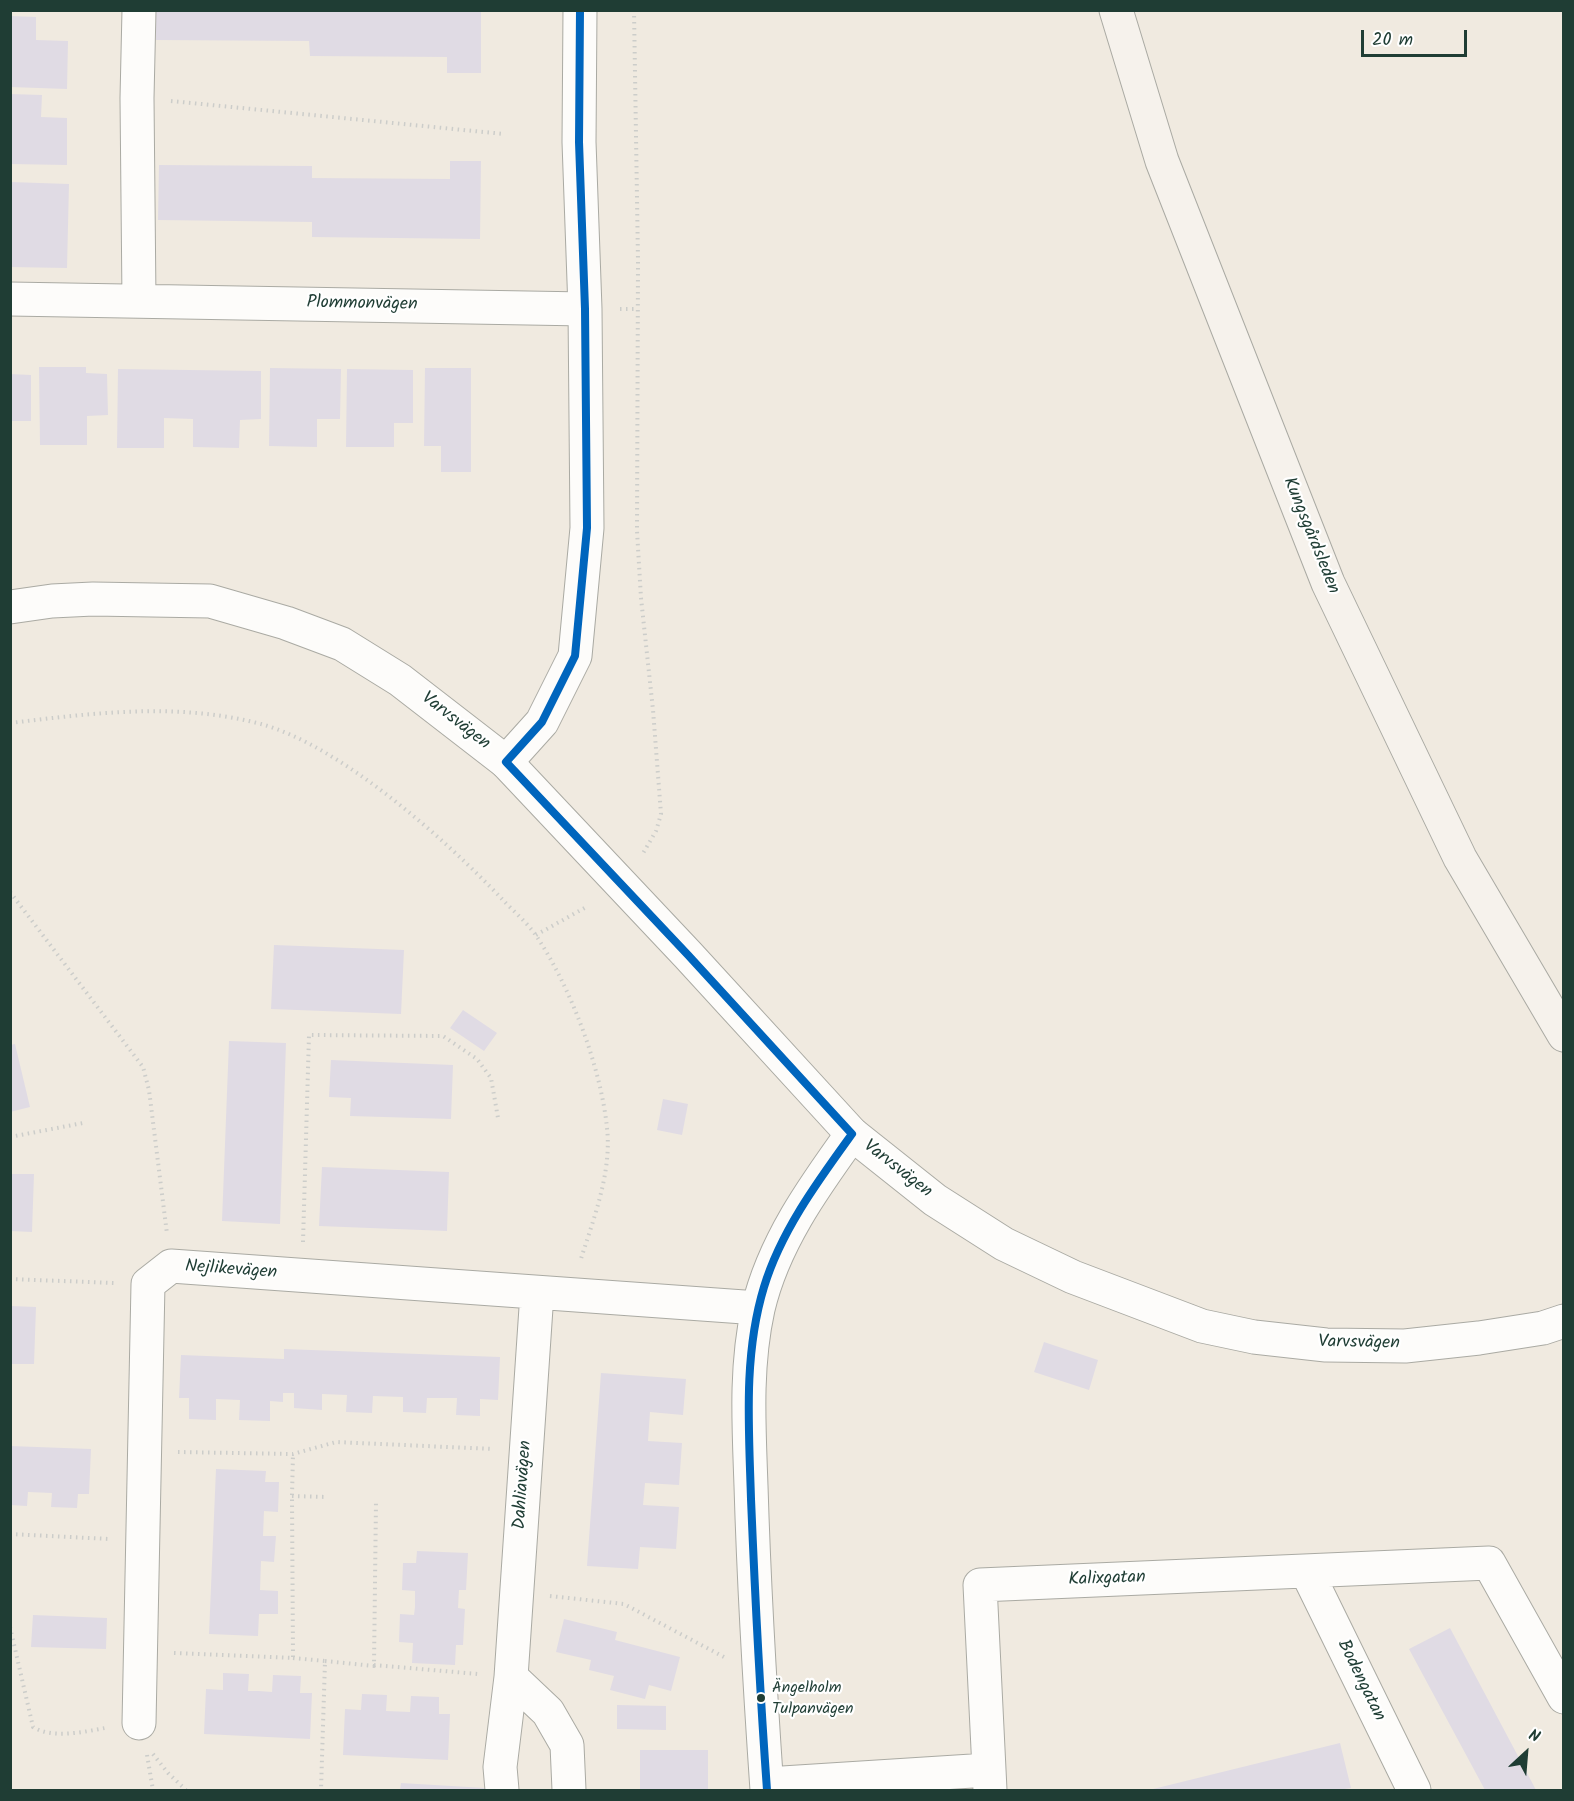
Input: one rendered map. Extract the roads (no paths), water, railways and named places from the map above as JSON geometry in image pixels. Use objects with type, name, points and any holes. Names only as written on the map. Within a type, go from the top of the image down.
[{"type":"main road","name":"Kungsgårdsleden","points":[[1116,10],[1162,161],[1328,583],[1460,858],[1563,1035]]},
{"type":"street","points":[[139,10],[137,98],[139,301]]},
{"type":"street","points":[[506,762],[542,722],[575,656],[587,528],[585,309],[579,142],[580,10]]},
{"type":"street","name":"Plommonvägen","points":[[10,299],[585,309]]},
{"type":"street","name":"Varvsvägen","points":[[10,607],[93,599],[210,601],[286,623],[342,644],[400,680],[506,762],[680,946],[852,1134],[935,1200],[1004,1244],[1073,1277],[1202,1326],[1254,1337],[1326,1345],[1405,1346],[1479,1338],[1543,1328],[1563,1322]]},
{"type":"street","points":[[767,1787],[754,1594],[748,1380],[758,1308],[771,1269],[787,1233],[814,1186],[852,1134]]},
{"type":"street","name":"Nejlikevägen","points":[[141,1728],[140,1652],[144,1451],[160,1275],[302,1276],[758,1308]]},
{"type":"street","name":"Dahliavägen","points":[[502,1791],[499,1776],[511,1677],[537,1293]]},
{"type":"street","name":"Kalixgatan","points":[[767,1787],[989,1780],[980,1585],[1489,1563],[1563,1697]]},
{"type":"street","name":"Bodengatan","points":[[1307,1572],[1414,1791]]},
{"type":"street","points":[[511,1677],[548,1712],[567,1745],[569,1791]]},
{"type":"place","name":"Ängelholm Tulpanvägen","points":[[761,1698]]}]
